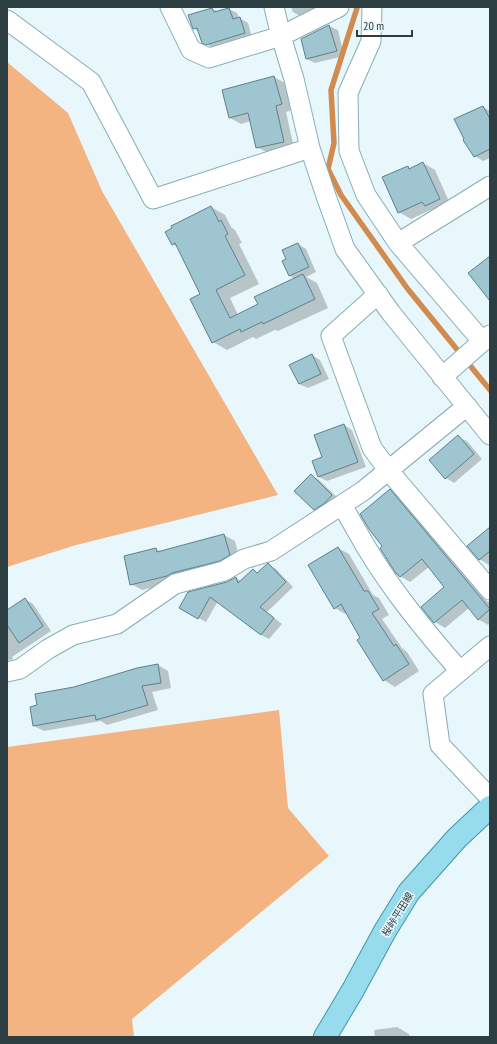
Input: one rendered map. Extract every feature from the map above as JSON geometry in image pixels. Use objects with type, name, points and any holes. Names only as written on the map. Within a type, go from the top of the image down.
[{"type":"main road","name":"桜峠平田線","points":[[325,1037],[353,990],[385,931],[410,892],[457,838],[490,806]]},
{"type":"street","points":[[170,7],[191,50],[209,58],[281,36],[339,7]]},
{"type":"street","points":[[274,7],[294,79],[310,148],[346,249],[391,313],[449,371],[467,406],[490,435]]},
{"type":"street","points":[[372,7],[371,40],[348,93],[349,151],[366,195],[398,243],[481,343],[449,371]]},
{"type":"street","points":[[7,20],[91,82],[153,199],[310,148]]},
{"type":"street","points":[[398,243],[490,186]]},
{"type":"street","points":[[378,294],[331,336],[372,448],[490,590]]},
{"type":"street","points":[[7,672],[20,670],[48,649],[73,635],[117,624],[175,584],[224,571],[244,559],[270,551],[363,491],[467,406]]},
{"type":"street","points":[[342,505],[367,548],[406,606],[429,636],[460,671]]},
{"type":"street","points":[[490,646],[433,694],[440,745],[490,798]]},
{"type":"shaded area","points":[[7,62],[68,113],[102,191],[278,495],[76,545],[7,567]]},
{"type":"shaded area","points":[[279,710],[288,808],[329,856],[132,1019],[134,1037],[7,1037],[7,747]]},
{"type":"building","points":[[212,8],[214,12],[229,8],[233,19],[240,17],[245,33],[206,45],[202,43],[197,28],[193,29],[188,15]]},
{"type":"building","points":[[329,25],[337,51],[306,59],[301,39]]},
{"type":"building","points":[[274,76],[282,104],[276,106],[284,142],[256,148],[248,113],[229,118],[222,90]]},
{"type":"building","points":[[483,106],[490,119],[490,149],[474,157],[463,140],[464,139],[454,119]]},
{"type":"building","points":[[423,162],[440,199],[425,206],[422,202],[398,213],[382,177],[408,166],[409,169]]},
{"type":"building","points":[[211,206],[219,222],[221,220],[228,234],[225,236],[245,275],[216,290],[230,318],[258,304],[254,297],[303,274],[315,299],[263,324],[262,322],[241,332],[240,329],[212,343],[190,299],[200,294],[175,243],[172,245],[165,232],[172,228],[171,226]]},
{"type":"building","points":[[298,243],[309,267],[289,276],[282,261],[286,259],[282,250]]},
{"type":"building","points":[[490,256],[490,301],[468,273]]},
{"type":"building","points":[[312,354],[321,374],[299,384],[289,365]]},
{"type":"building","points":[[344,424],[358,462],[318,477],[312,461],[322,457],[314,435]]},
{"type":"building","points":[[458,435],[474,454],[445,479],[429,460]]},
{"type":"building","points":[[311,474],[332,495],[325,503],[314,510],[294,491]]},
{"type":"building","points":[[390,489],[490,609],[478,620],[462,600],[434,623],[421,607],[444,587],[422,559],[400,577],[395,572],[380,548],[382,546],[360,514]]},
{"type":"building","points":[[490,527],[490,551],[479,560],[467,546]]},
{"type":"building","points":[[224,534],[230,555],[220,561],[130,585],[124,556],[156,548],[157,552]]},
{"type":"building","points":[[338,547],[364,591],[368,591],[379,609],[372,613],[394,646],[396,644],[409,664],[383,681],[357,640],[360,638],[341,604],[334,609],[308,565]]},
{"type":"building","points":[[268,563],[286,582],[260,607],[274,618],[261,635],[210,597],[198,619],[179,608],[188,592],[227,582],[236,577],[238,583],[253,569],[257,573]]},
{"type":"building","points":[[25,598],[43,626],[19,643],[7,625],[7,610]]},
{"type":"building","points":[[158,664],[161,683],[142,686],[148,705],[96,720],[95,715],[33,726],[30,707],[37,705],[35,694],[74,687],[137,668]]},
{"type":"waterway","points":[[356,7],[357,8],[331,90],[334,143],[328,169],[341,195],[407,288],[490,390]]}]
